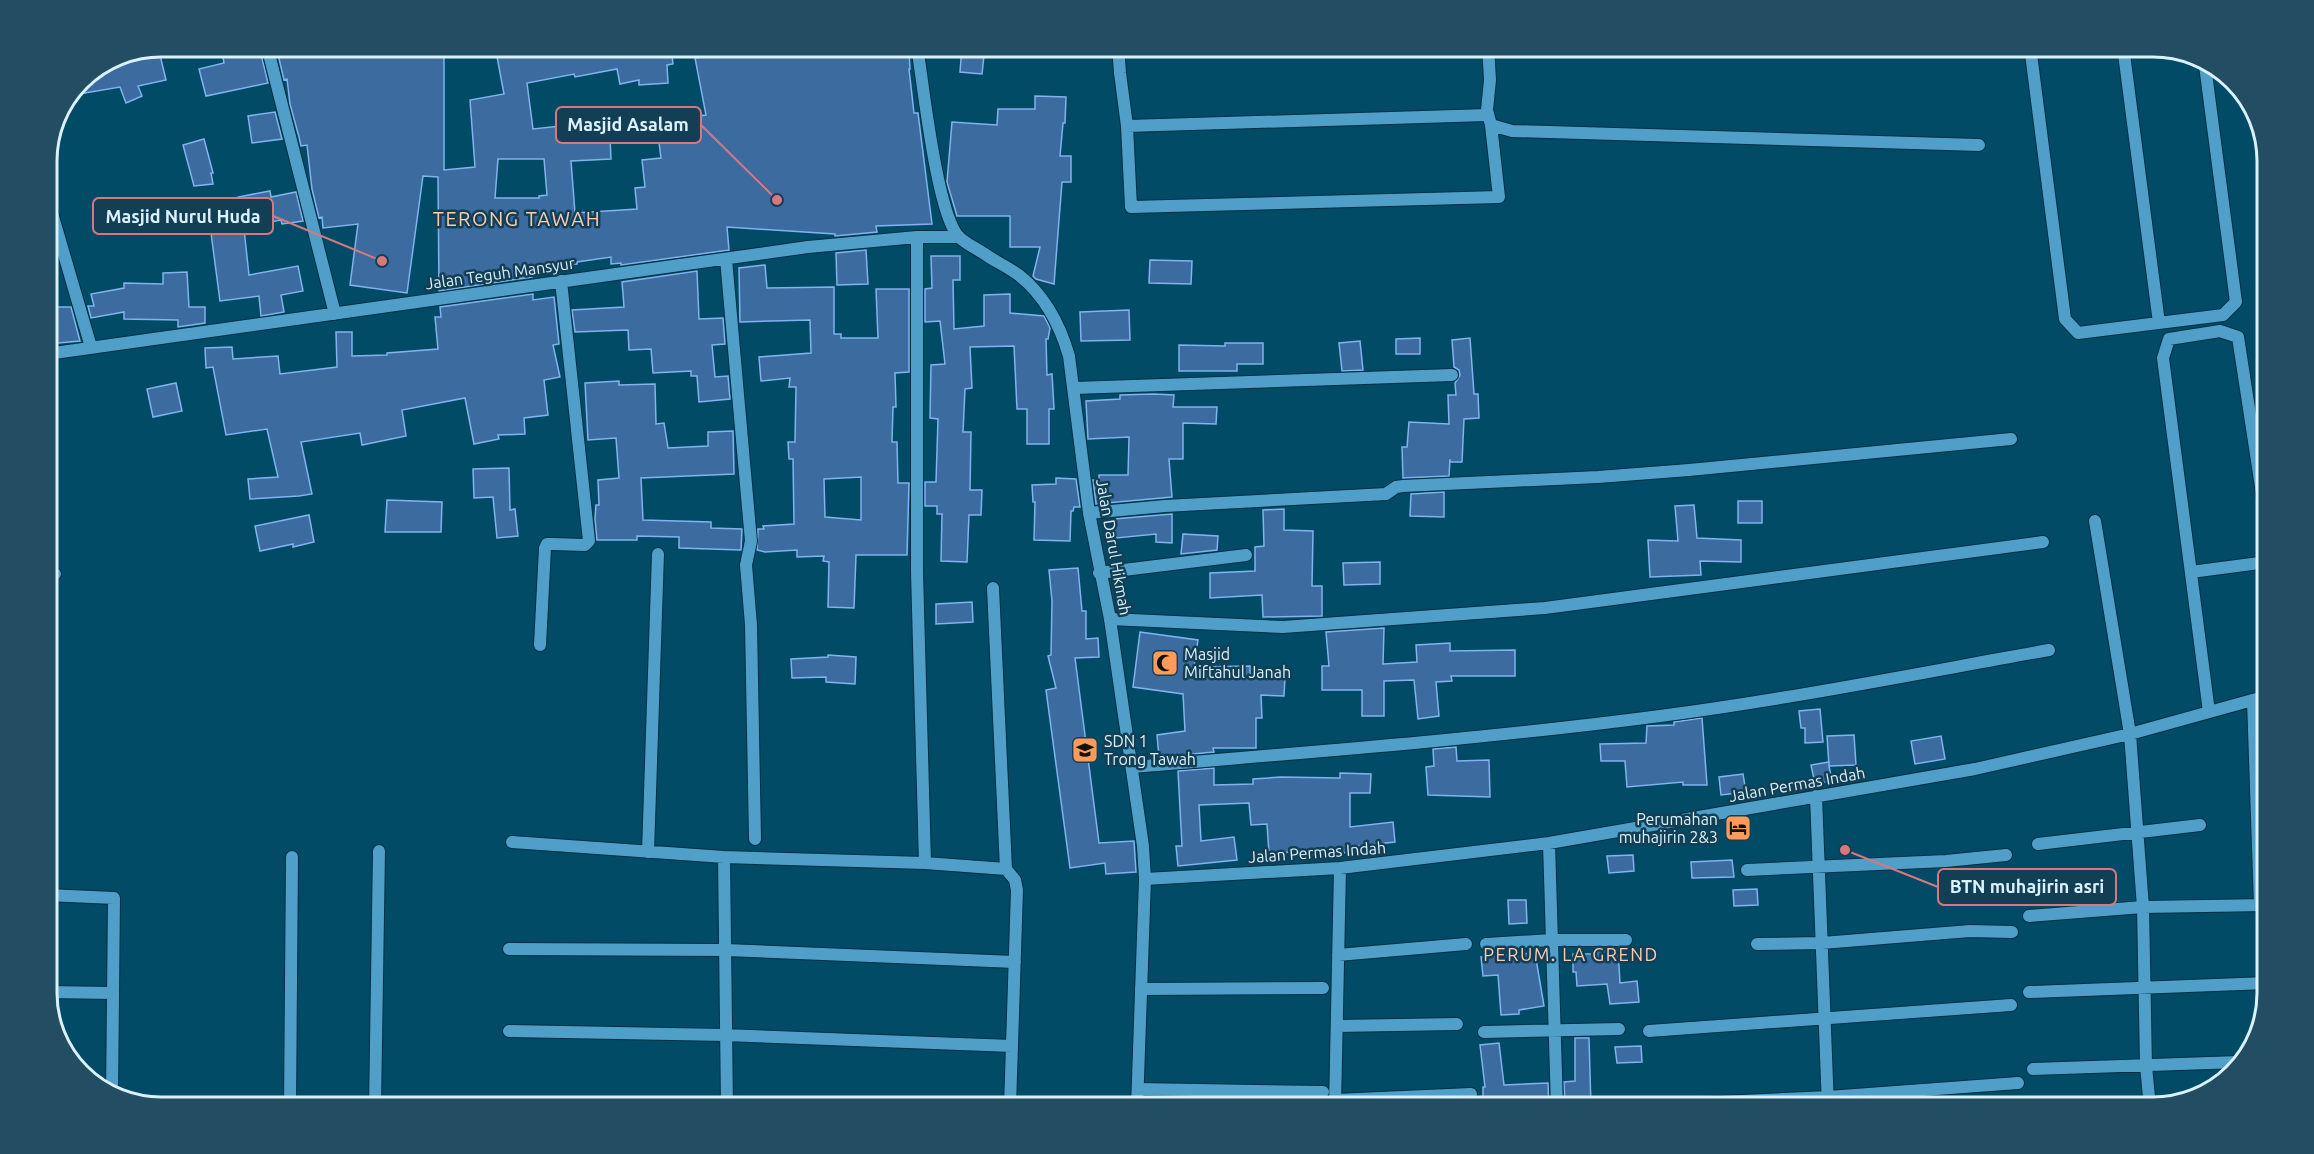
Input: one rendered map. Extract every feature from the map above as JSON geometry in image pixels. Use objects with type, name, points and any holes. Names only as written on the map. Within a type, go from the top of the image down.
[{"type":"street","points":[[270,57],[335,314]]},
{"type":"street","points":[[919,57],[940,192],[951,225],[959,237]]},
{"type":"street","points":[[1119,57],[1127,126],[1131,207],[1499,197],[1489,120],[1489,57]]},
{"type":"street","points":[[2031,57],[2065,319],[2078,333],[2223,315],[2236,302],[2206,72]]},
{"type":"street","points":[[2124,57],[2159,323]]},
{"type":"street","points":[[1127,126],[1489,120],[1512,131],[1979,146]]},
{"type":"street","points":[[57,230],[91,347]]},
{"type":"street","points":[[917,237],[917,572],[925,863]]},
{"type":"street","name":"Jalan Teguh Mansyur","points":[[57,352],[808,247],[917,237],[959,237]]},
{"type":"street","name":"Jalan Darul Hikmah","points":[[959,237],[1018,274],[1041,298],[1059,325],[1065,341],[1074,388],[1089,513],[1110,619],[1133,767],[1145,879],[1138,1097]]},
{"type":"street","points":[[726,260],[751,541],[746,566],[751,625],[755,839]]},
{"type":"street","points":[[540,645],[545,548],[547,544],[585,545],[589,541],[561,281]]},
{"type":"street","points":[[2209,712],[2163,358],[2169,339],[2220,331],[2238,338],[2257,461]]},
{"type":"street","points":[[1074,388],[1452,375]]},
{"type":"street","points":[[1089,513],[1165,506],[1386,494],[1396,487],[1403,486],[1677,471],[2011,439]]},
{"type":"street","points":[[2095,521],[2130,734],[2143,907],[2146,1066],[2149,1097]]},
{"type":"street","points":[[1110,619],[1283,627],[1489,613],[1545,608],[2043,542]]},
{"type":"street","points":[[648,852],[658,554]]},
{"type":"street","points":[[1100,573],[1246,555]]},
{"type":"street","points":[[2191,572],[2257,563]]},
{"type":"street","points":[[993,588],[1006,869],[1015,880],[1017,891],[1010,1097]]},
{"type":"street","points":[[1133,767],[1450,739],[1660,716],[1810,693],[2049,650]]},
{"type":"street","name":"Jalan Permas Indah","points":[[1145,879],[1340,868],[1549,843],[1975,769],[2130,734],[2257,699]]},
{"type":"street","points":[[2253,700],[2257,775]]},
{"type":"street","points":[[1816,796],[1828,1097]]},
{"type":"street","points":[[2038,844],[2200,825]]},
{"type":"street","points":[[512,842],[724,858],[925,863],[1006,869]]},
{"type":"street","points":[[1549,843],[1557,1097]]},
{"type":"street","points":[[375,1097],[379,851]]},
{"type":"street","points":[[1747,870],[1946,861],[2006,855]]},
{"type":"street","points":[[290,1097],[292,858]]},
{"type":"street","points":[[724,858],[727,1097]]},
{"type":"street","points":[[1335,1097],[1340,868]]},
{"type":"street","points":[[57,895],[114,898],[111,1084]]},
{"type":"street","points":[[2029,916],[2143,907],[2257,905]]},
{"type":"street","points":[[1757,944],[1822,943],[1970,931],[2012,932]]},
{"type":"street","points":[[1486,944],[1551,940],[1626,940]]},
{"type":"street","points":[[1338,955],[1466,944]]},
{"type":"street","points":[[509,949],[726,950],[1015,962]]},
{"type":"street","points":[[2029,992],[2257,984]]},
{"type":"street","points":[[1141,989],[1323,988]]},
{"type":"street","points":[[57,992],[113,993]]},
{"type":"street","points":[[1649,1031],[2011,1005]]},
{"type":"street","points":[[1337,1026],[1457,1024]]},
{"type":"street","points":[[1484,1032],[1619,1029]]},
{"type":"street","points":[[510,1031],[725,1035],[1012,1046]]},
{"type":"street","points":[[2033,1070],[2231,1062]]},
{"type":"street","points":[[1878,1097],[2018,1083]]},
{"type":"street","points":[[1138,1089],[1323,1092]]},
{"type":"street","points":[[1426,1097],[1471,1094]]},
{"type":"building","points":[[160,57],[166,80],[138,86],[142,96],[126,103],[120,87],[82,93],[109,71],[128,63]]},
{"type":"building","points":[[223,57],[262,57],[268,83],[206,96],[199,69],[224,63]]},
{"type":"building","points":[[279,57],[444,57],[444,170],[475,167],[470,100],[504,94],[497,57],[672,57],[673,64],[667,65],[668,83],[639,85],[639,80],[620,84],[617,69],[527,83],[533,129],[570,125],[571,139],[610,138],[611,159],[571,161],[575,213],[637,209],[635,188],[645,187],[642,160],[661,158],[657,127],[685,124],[684,118],[706,115],[695,58],[909,57],[914,113],[918,113],[932,224],[876,226],[877,232],[835,236],[835,234],[727,227],[729,250],[621,265],[621,263],[611,264],[611,257],[577,262],[577,264],[532,265],[532,277],[439,291],[438,177],[423,176],[407,293],[350,285],[358,224],[323,228],[322,217],[319,218],[312,189],[307,145],[301,146],[290,104],[287,79],[284,80]],"holes":[[[498,159],[544,159],[547,195],[539,196],[539,198],[495,198]]]},
{"type":"building","points":[[961,57],[984,57],[982,74],[960,72]]},
{"type":"building","points":[[1035,96],[1066,97],[1060,156],[1071,156],[1071,182],[1062,182],[1054,284],[1033,276],[1040,247],[1010,247],[1010,216],[957,216],[947,182],[952,122],[997,125],[998,109],[1035,109]]},
{"type":"building","points":[[275,112],[282,139],[252,143],[248,116]]},
{"type":"building","points":[[204,139],[213,173],[211,173],[213,184],[194,186],[183,145]]},
{"type":"building","points":[[270,191],[271,197],[296,192],[303,221],[282,224],[281,220],[244,227],[238,197]]},
{"type":"building","points":[[244,229],[249,275],[298,266],[303,291],[281,295],[284,312],[261,316],[259,296],[220,301],[211,233]]},
{"type":"building","points":[[866,250],[868,284],[837,285],[836,253]]},
{"type":"building","points":[[931,256],[960,256],[960,280],[953,280],[954,329],[984,326],[984,295],[1010,294],[1010,313],[1044,316],[1050,328],[1048,339],[1046,339],[1047,375],[1052,374],[1054,409],[1049,409],[1049,444],[1027,444],[1027,409],[1017,409],[1014,346],[970,347],[972,388],[965,389],[963,432],[971,432],[970,490],[982,490],[981,515],[969,515],[967,562],[941,561],[942,514],[937,514],[937,506],[925,506],[925,482],[936,482],[938,419],[930,418],[931,365],[945,364],[940,321],[925,322],[925,289],[932,288]]},
{"type":"building","points":[[1150,260],[1192,261],[1191,284],[1149,283]]},
{"type":"building","points":[[765,265],[767,288],[834,287],[834,334],[841,334],[841,338],[878,338],[876,289],[909,289],[909,372],[895,373],[896,407],[893,407],[892,442],[897,442],[898,483],[909,483],[907,555],[856,555],[854,608],[828,607],[829,562],[823,561],[824,556],[797,557],[797,550],[765,552],[757,550],[758,529],[764,529],[763,526],[794,524],[793,459],[789,459],[788,442],[795,442],[796,387],[789,387],[790,378],[761,381],[759,357],[811,353],[810,320],[740,322],[739,268]],"holes":[[[861,477],[861,520],[825,517],[824,479]]]},
{"type":"building","points":[[697,271],[699,319],[723,318],[725,344],[712,345],[715,377],[728,376],[730,399],[699,402],[697,376],[691,376],[691,371],[653,373],[651,349],[629,350],[628,330],[575,332],[572,310],[624,307],[622,282]]},
{"type":"building","points":[[187,272],[189,307],[205,307],[205,323],[178,327],[178,320],[124,319],[124,312],[91,318],[88,306],[94,306],[91,294],[124,288],[124,283],[163,284],[163,273]]},
{"type":"building","points":[[533,294],[533,300],[554,297],[559,344],[553,345],[560,377],[544,380],[548,415],[524,418],[525,434],[498,435],[499,439],[474,444],[465,398],[402,410],[406,436],[362,445],[360,433],[301,442],[312,494],[250,499],[248,479],[278,477],[267,429],[226,435],[213,367],[206,368],[205,348],[232,347],[233,359],[278,356],[280,374],[337,367],[336,332],[352,332],[352,356],[387,355],[387,353],[438,349],[435,317],[441,317],[440,307]]},
{"type":"building","points":[[57,307],[71,307],[80,341],[57,343]]},
{"type":"building","points":[[1129,310],[1130,340],[1081,341],[1080,312]]},
{"type":"building","points":[[1420,338],[1420,354],[1396,354],[1396,339]]},
{"type":"building","points":[[1470,338],[1474,394],[1478,394],[1479,418],[1464,419],[1462,462],[1450,462],[1450,459],[1449,476],[1403,478],[1402,447],[1407,447],[1409,422],[1449,424],[1448,395],[1456,395],[1455,383],[1460,375],[1459,370],[1454,367],[1452,340]]},
{"type":"building","points":[[1360,341],[1363,370],[1342,371],[1339,343]]},
{"type":"building","points":[[1225,343],[1263,343],[1263,364],[1237,364],[1237,371],[1179,371],[1179,345],[1225,346]]},
{"type":"building","points":[[619,381],[619,385],[655,384],[656,424],[664,423],[668,448],[708,446],[708,432],[733,431],[734,474],[641,478],[643,520],[711,522],[711,528],[742,529],[741,550],[679,548],[679,537],[637,536],[637,540],[597,540],[595,519],[596,505],[599,505],[598,480],[619,478],[616,438],[588,440],[585,383]]},
{"type":"building","points":[[176,383],[182,411],[153,417],[147,389]]},
{"type":"building","points":[[1120,395],[1174,395],[1173,407],[1217,407],[1216,424],[1183,423],[1183,459],[1169,459],[1172,497],[1096,504],[1093,480],[1099,480],[1099,475],[1128,475],[1129,437],[1088,439],[1086,401],[1120,399]]},
{"type":"building","points":[[509,468],[510,510],[515,509],[518,536],[497,538],[493,497],[474,498],[473,469]]},
{"type":"building","points":[[1056,478],[1076,479],[1080,507],[1074,507],[1071,511],[1070,541],[1034,540],[1035,502],[1033,502],[1032,485],[1056,484]]},
{"type":"building","points":[[1444,492],[1444,517],[1410,516],[1411,494]]},
{"type":"building","points":[[387,500],[442,502],[441,532],[385,532]]},
{"type":"building","points":[[1738,501],[1762,501],[1762,523],[1738,523]]},
{"type":"building","points":[[1694,505],[1697,538],[1741,540],[1741,562],[1700,561],[1701,575],[1650,577],[1648,540],[1678,541],[1675,506]]},
{"type":"building","points":[[1284,509],[1284,530],[1313,531],[1312,586],[1322,586],[1322,616],[1263,617],[1262,595],[1210,598],[1210,573],[1255,571],[1255,547],[1264,546],[1263,510]]},
{"type":"building","points":[[1172,514],[1172,543],[1156,542],[1156,534],[1116,538],[1114,519]]},
{"type":"building","points":[[309,515],[314,542],[260,551],[255,526]]},
{"type":"building","points":[[1183,534],[1218,536],[1217,550],[1181,554]]},
{"type":"building","points":[[1380,562],[1380,584],[1344,585],[1343,563]]},
{"type":"building","points":[[1078,568],[1082,611],[1086,611],[1086,639],[1098,638],[1099,657],[1075,658],[1099,843],[1134,841],[1136,872],[1106,874],[1105,863],[1070,868],[1046,690],[1056,688],[1048,656],[1051,655],[1052,601],[1049,570]]},
{"type":"building","points":[[972,602],[973,622],[936,624],[936,604]]},
{"type":"building","points":[[1384,628],[1383,664],[1417,662],[1416,645],[1450,643],[1450,651],[1515,650],[1515,676],[1451,676],[1452,681],[1436,682],[1439,716],[1418,719],[1414,680],[1384,681],[1384,716],[1362,716],[1362,690],[1322,690],[1322,666],[1329,666],[1326,632]]},
{"type":"building","points":[[1140,632],[1198,640],[1194,667],[1250,666],[1250,674],[1285,676],[1284,696],[1261,695],[1262,718],[1256,718],[1256,748],[1213,748],[1214,752],[1159,757],[1157,735],[1185,731],[1183,694],[1133,687]]},
{"type":"building","points":[[828,655],[856,657],[855,684],[826,682],[826,677],[792,678],[791,659],[828,657]]},
{"type":"building","points":[[1820,709],[1823,742],[1805,743],[1805,728],[1801,728],[1799,711]]},
{"type":"building","points":[[1702,718],[1707,785],[1683,785],[1683,782],[1627,787],[1625,761],[1601,761],[1600,744],[1646,743],[1647,726],[1674,725],[1674,722]]},
{"type":"building","points":[[1854,735],[1856,765],[1829,766],[1832,781],[1815,784],[1811,765],[1829,762],[1827,736]]},
{"type":"building","points":[[1941,736],[1945,759],[1915,764],[1911,741]]},
{"type":"building","points":[[1456,747],[1457,761],[1489,760],[1490,797],[1428,795],[1426,767],[1434,766],[1433,749]]},
{"type":"building","points":[[1214,768],[1214,785],[1253,784],[1253,779],[1281,777],[1340,778],[1340,773],[1371,774],[1370,793],[1350,793],[1350,827],[1393,822],[1395,842],[1357,846],[1357,852],[1295,856],[1295,852],[1269,853],[1267,824],[1251,825],[1249,803],[1199,805],[1201,841],[1234,837],[1237,860],[1178,866],[1176,846],[1182,846],[1178,771]]},
{"type":"building","points":[[1743,774],[1746,792],[1721,795],[1719,777]]},
{"type":"building","points":[[1633,855],[1634,871],[1609,873],[1607,856]]},
{"type":"building","points":[[1732,860],[1734,877],[1692,878],[1691,862]]},
{"type":"building","points":[[1757,889],[1758,905],[1734,906],[1733,890]]},
{"type":"building","points":[[1508,900],[1526,900],[1527,923],[1509,924]]},
{"type":"building","points":[[1618,950],[1620,983],[1637,981],[1639,1002],[1610,1004],[1607,984],[1577,986],[1576,972],[1573,972],[1573,954],[1597,954],[1597,951]]},
{"type":"building","points":[[1535,953],[1544,1006],[1519,1010],[1519,1014],[1501,1015],[1498,975],[1483,976],[1481,957]]},
{"type":"building","points":[[1575,1038],[1589,1038],[1591,1097],[1565,1097],[1564,1082],[1575,1081]]},
{"type":"building","points":[[1499,1043],[1504,1085],[1548,1083],[1549,1097],[1483,1097],[1483,1087],[1485,1087],[1480,1045]]},
{"type":"building","points":[[1641,1046],[1642,1062],[1617,1063],[1615,1047]]},
{"type":"place","name":"Masjid Asalam","points":[[777,200]]},
{"type":"place","name":"Masjid Nurul Huda","points":[[382,261]]},
{"type":"place","name":"Masjid Miftahul Janah","points":[[1165,663]]},
{"type":"place","name":"SDN 1 Trong Tawah","points":[[1085,750]]},
{"type":"place","name":"Perumahan muhajirin 2&3","points":[[1738,828]]},
{"type":"place","name":"BTN muhajirin asri","points":[[1845,850]]},
{"type":"district","name":"TERONG TAWAH","points":[[517,218]]},
{"type":"district","name":"PERUM. LA GREND","points":[[1571,954]]}]
